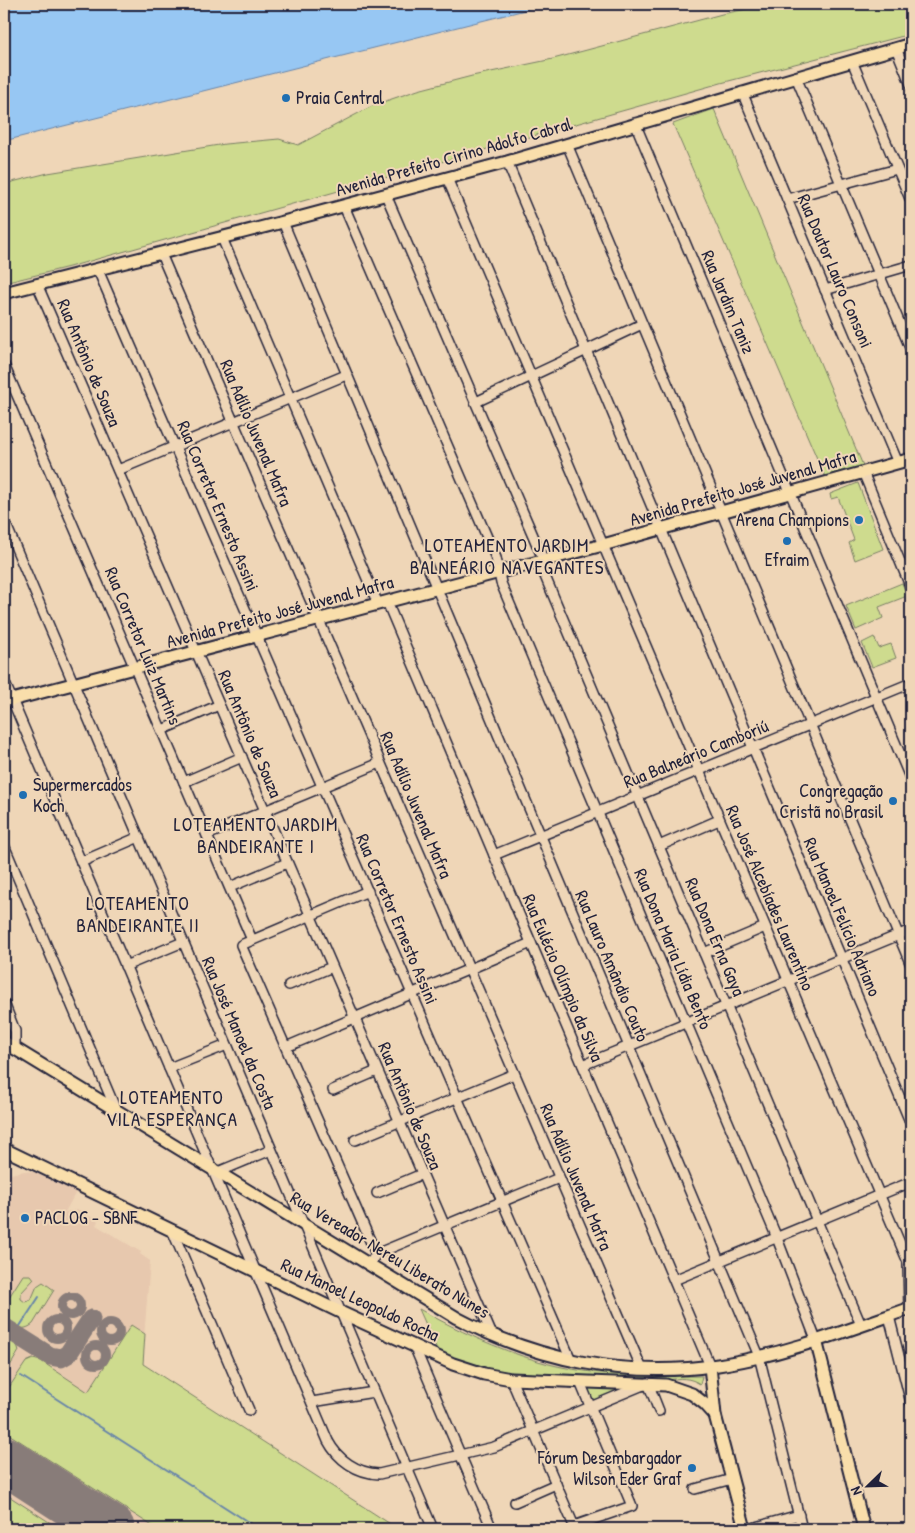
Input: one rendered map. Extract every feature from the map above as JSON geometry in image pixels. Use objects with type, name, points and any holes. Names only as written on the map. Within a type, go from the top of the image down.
[{"type":"main road","name":"Avenida Prefeito Cirino Adolfo Cabral","points":[[4,293],[161,254],[507,162],[635,123],[911,44]]},
{"type":"main road","name":"Avenida Prefeito José Juvenal Mafra","points":[[8,701],[603,545],[907,461]]},
{"type":"main road","name":"Rua Vereador Nereu Liberato Nunes","points":[[4,1042],[448,1313],[492,1335],[532,1350],[571,1360],[612,1367],[642,1369],[695,1368],[759,1356],[816,1340],[910,1309]]},
{"type":"main road","name":"Rua Manoel Leopoldo Rocha","points":[[4,1149],[340,1312],[453,1364],[484,1374],[511,1379],[666,1385],[692,1394],[715,1415]]},
{"type":"main road","points":[[816,1340],[864,1529]]},
{"type":"main road","points":[[710,1366],[715,1415],[745,1529]]},
{"type":"street","points":[[896,48],[911,85]]},
{"type":"street","points":[[852,61],[911,201]]},
{"type":"street","points":[[796,77],[911,350]]},
{"type":"street","name":"Rua Doutor Lauro Consoni","points":[[742,92],[825,290],[907,461]]},
{"type":"street","name":"Rua Jardim Taniz","points":[[635,123],[911,780]]},
{"type":"street","points":[[566,144],[911,966]]},
{"type":"street","name":"Rua Manoel Felício Adriano","points":[[507,162],[911,1124]]},
{"type":"street","points":[[786,198],[897,169]]},
{"type":"street","name":"Rua José Alcebíades Laurentino","points":[[447,178],[909,1266],[910,1309]]},
{"type":"street","name":"Rua Dona Erna Gaya","points":[[386,195],[476,402],[659,846],[861,1325]]},
{"type":"street","name":"Rua Dona Maria Lídia Bento","points":[[344,206],[496,558],[501,583],[777,1238],[816,1340]]},
{"type":"street","name":"Rua Lauro Amândio Couto","points":[[282,222],[759,1356],[802,1529]]},
{"type":"street","name":"Rua Eulécio Olímpio da Silva","points":[[222,238],[290,398],[494,855],[710,1366]]},
{"type":"street","name":"Rua Adílio Juvenal Mafra","points":[[161,254],[642,1369]]},
{"type":"street","points":[[825,290],[911,265]]},
{"type":"street","name":"Rua Corretor Ernesto Assini","points":[[98,270],[571,1360]]},
{"type":"street","name":"Rua Antônio de Souza","points":[[37,284],[492,1335]]},
{"type":"street","points":[[476,402],[642,324]]},
{"type":"street","name":"Rua Corretor Luiz Martins","points":[[4,365],[252,940]]},
{"type":"street","points":[[118,470],[346,374]]},
{"type":"street","points":[[863,472],[911,588]]},
{"type":"street","name":"Rua José Manoel da Costa","points":[[4,520],[433,1529]]},
{"type":"street","points":[[4,681],[8,701],[81,862],[333,1450],[345,1462],[372,1473],[388,1472],[494,1447],[648,1384],[659,1411]]},
{"type":"street","name":"Rua Balneário Camboriú","points":[[494,855],[911,682]]},
{"type":"street","points":[[162,730],[220,706]]},
{"type":"street","points":[[184,782],[242,758]]},
{"type":"street","points":[[207,835],[380,763]]},
{"type":"street","points":[[659,846],[719,820]]},
{"type":"street","points":[[81,862],[138,837]]},
{"type":"street","points":[[4,845],[116,1110]]},
{"type":"street","points":[[230,887],[287,862]]},
{"type":"street","points":[[368,891],[241,944],[376,1254]]},
{"type":"street","points":[[704,953],[765,927]]},
{"type":"street","points":[[583,1065],[911,930]]},
{"type":"street","points":[[125,966],[183,942]]},
{"type":"street","points":[[286,1047],[531,943]]},
{"type":"street","points":[[289,986],[332,967]]},
{"type":"street","points":[[4,1003],[15,1031],[15,1048]]},
{"type":"street","points":[[169,1068],[227,1044]]},
{"type":"street","points":[[333,1090],[377,1071]]},
{"type":"street","points":[[355,1140],[514,1074]]},
{"type":"street","points":[[214,1170],[272,1150]]},
{"type":"street","points":[[377,1193],[422,1174]]},
{"type":"street","points":[[369,1264],[376,1254],[559,1178]]},
{"type":"street","points":[[674,1280],[911,1182]]},
{"type":"street","points":[[172,1230],[249,1410]]},
{"type":"street","points":[[889,1316],[911,1403]]},
{"type":"street","points":[[414,1346],[492,1529]]},
{"type":"street","points":[[511,1379],[574,1526],[632,1506],[580,1382]]},
{"type":"street","points":[[312,1402],[374,1392]]},
{"type":"street","points":[[695,1489],[732,1479]]},
{"type":"street","points":[[516,1502],[556,1484]]},
{"type":"street","points":[[749,1529],[799,1515]]},
{"type":"shaded area","points":[[4,1169],[11,1174],[24,1171],[34,1172],[76,1192],[65,1212],[79,1210],[98,1221],[96,1225],[141,1252],[140,1254],[150,1261],[142,1364],[397,1529],[4,1529]]},
{"type":"green space","points":[[772,4],[911,4],[911,34],[721,83],[69,267],[4,283],[4,184],[48,173],[225,144],[279,139],[298,145],[374,105],[418,90],[472,76],[553,59],[722,14]]},
{"type":"green space","points":[[714,109],[864,468],[825,477],[673,124]]},
{"type":"green space","name":"Arena Champions","points":[[858,483],[883,549],[855,560],[849,543],[854,540],[838,497],[831,499],[830,494]]},
{"type":"green space","points":[[902,583],[907,596],[879,607],[883,618],[856,630],[846,606]]},
{"type":"green space","points":[[874,637],[879,648],[891,644],[896,658],[872,667],[862,643]]},
{"type":"green space","points":[[23,1275],[31,1275],[34,1279],[21,1293],[21,1299],[25,1302],[31,1300],[37,1286],[43,1282],[54,1290],[33,1324],[25,1328],[15,1326],[4,1320],[4,1305]]},
{"type":"green space","points":[[419,1309],[477,1338],[507,1351],[538,1361],[599,1373],[702,1376],[700,1384],[684,1379],[546,1378],[491,1372],[440,1356]]},
{"type":"green space","points":[[131,1325],[145,1334],[143,1364],[398,1529],[157,1529],[4,1431],[4,1395],[26,1362],[33,1359],[41,1361],[88,1392]]},
{"type":"green space","points":[[4,1334],[16,1341],[19,1351],[4,1376]]},
{"type":"green space","points":[[583,1387],[622,1390],[591,1404]]},
{"type":"green space","points":[[4,1493],[60,1529],[4,1529]]},
{"type":"water","points":[[4,4],[549,4],[4,141]]},
{"type":"waterway","points":[[20,1326],[39,1297]]},
{"type":"waterway","points":[[4,1351],[10,1342]]},
{"type":"waterway","points":[[21,1376],[259,1529]]},
{"type":"taxiway","points":[[71,1302],[75,1306],[71,1310],[67,1306],[71,1302]]},
{"type":"taxiway","points":[[4,1327],[50,1356],[61,1358],[68,1354],[91,1319]]},
{"type":"taxiway","points":[[57,1325],[61,1329],[57,1333],[53,1329],[57,1325]]},
{"type":"taxiway","points":[[110,1328],[114,1332],[110,1336],[106,1332],[110,1328]]},
{"type":"taxiway","points":[[96,1351],[100,1355],[96,1359],[92,1355],[96,1351]]},
{"type":"runway","points":[[4,1460],[111,1529]]},
{"type":"place","name":"Praia Central","points":[[286,98]]},
{"type":"place","name":"Arena Champions","points":[[859,520]]},
{"type":"place","name":"Efraim","points":[[787,541]]},
{"type":"place","name":"Supermercados Koch","points":[[23,795]]},
{"type":"place","name":"Congregação Cristã no Brasil","points":[[893,801]]},
{"type":"place","name":"PACLOG - SBNF","points":[[25,1218]]},
{"type":"place","name":"Fórum Desembargador Wilson Eder Graf","points":[[692,1468]]},
{"type":"district","name":"LOTEAMENTO JARDIM BALNEÁRIO NAVEGANTES","points":[[507,556]]},
{"type":"district","name":"LOTEAMENTO JARDIM BANDEIRANTE I","points":[[256,835]]},
{"type":"district","name":"LOTEAMENTO BANDEIRANTE II","points":[[138,914]]},
{"type":"district","name":"LOTEAMENTO VILA ESPERANÇA","points":[[172,1108]]}]
